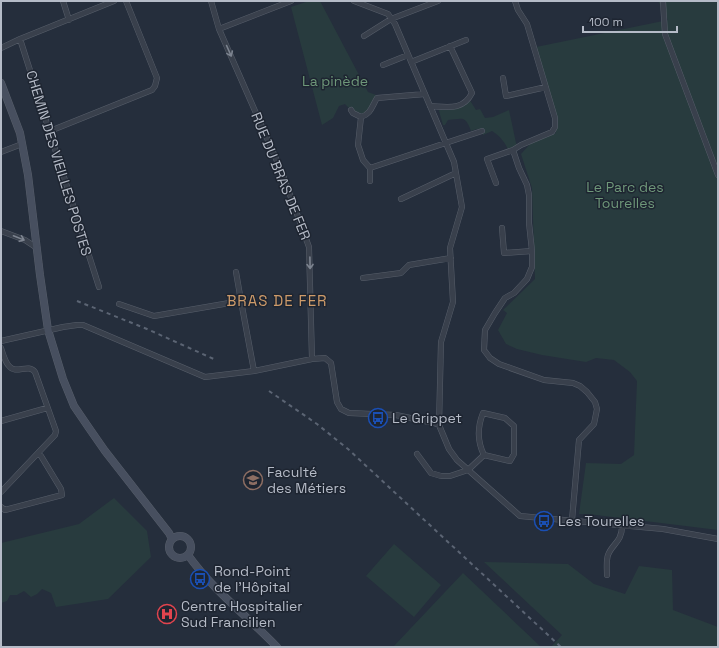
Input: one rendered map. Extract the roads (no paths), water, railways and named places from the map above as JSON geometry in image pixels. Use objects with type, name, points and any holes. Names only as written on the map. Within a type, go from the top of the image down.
[{"type":"street","points":[[63,1],[69,20]]},
{"type":"street","points":[[1,48],[114,1]]},
{"type":"street","points":[[50,131],[152,90],[155,86],[157,78],[126,1]]},
{"type":"street","name":"RUE DU BRAS DE FER","points":[[211,1],[219,29],[281,170],[309,247],[312,358]]},
{"type":"street","points":[[219,29],[291,1]]},
{"type":"street","points":[[354,1],[388,14],[395,24],[454,162],[462,207],[450,248],[453,302],[441,342],[439,425],[449,449],[457,460],[520,516],[663,529],[718,539]]},
{"type":"street","points":[[364,36],[391,19],[438,1]]},
{"type":"street","points":[[496,183],[487,159],[513,150],[552,132],[555,127],[555,118],[527,24],[514,1]]},
{"type":"street","points":[[663,1],[665,34],[718,175]]},
{"type":"street","name":"CHEMIN DES VIEILLES POSTES","points":[[20,39],[98,287]]},
{"type":"street","points":[[411,62],[466,40]]},
{"type":"street","points":[[430,106],[453,107],[462,105],[469,99],[472,93],[450,46]]},
{"type":"street","points":[[383,65],[408,55]]},
{"type":"street","points":[[503,78],[506,96],[546,87]]},
{"type":"street","points":[[1,83],[20,133],[28,176],[48,330],[63,379],[74,406],[105,451],[170,533],[172,539]]},
{"type":"street","points":[[351,110],[353,113],[361,117],[365,116],[371,111],[377,98],[425,94]]},
{"type":"street","points":[[361,117],[358,145],[363,160],[370,168],[370,181]]},
{"type":"street","points":[[370,168],[482,131]]},
{"type":"street","points":[[1,152],[22,144]]},
{"type":"street","points":[[513,150],[527,185],[532,267],[527,279],[514,293],[505,298],[485,330],[484,350],[490,358],[499,364],[544,380],[573,383],[580,386],[595,402],[596,409],[594,424],[579,440],[572,520]]},
{"type":"street","points":[[401,199],[456,173]]},
{"type":"street","points":[[502,228],[504,253],[532,250]]},
{"type":"street","points":[[1,231],[24,240],[37,248]]},
{"type":"street","points":[[364,278],[401,273],[409,265],[451,258]]},
{"type":"street","points":[[236,272],[240,301],[254,371]]},
{"type":"street","points":[[119,304],[154,316],[240,301]]},
{"type":"street","points":[[1,341],[48,330],[83,325],[205,377],[254,371],[312,358],[325,358],[331,363],[337,402],[341,409],[349,413],[396,415],[439,425]]},
{"type":"street","points":[[1,348],[9,366],[12,369],[29,368],[35,372],[56,431],[55,435],[38,454],[1,492]]},
{"type":"street","points":[[1,421],[47,408]]},
{"type":"street","points":[[483,413],[505,418],[514,426],[514,454],[510,461],[484,455],[480,446],[479,425],[483,413]]},
{"type":"street","points":[[1,507],[5,510],[62,495],[61,489],[57,482],[41,456],[38,454]]},
{"type":"street","points":[[416,454],[431,473],[441,476],[450,476],[468,470],[484,455]]},
{"type":"street","points":[[607,575],[609,554],[622,532],[622,526]]},
{"type":"street","points":[[180,536],[188,538],[191,545],[188,555],[178,558],[172,555],[169,545],[172,539],[180,536]]},
{"type":"street","points":[[188,555],[193,563],[277,647]]},
{"type":"railway","points":[[77,301],[147,329],[216,360]]},
{"type":"railway","points":[[269,391],[317,424],[348,449],[561,647]]},
{"type":"place","name":"Le Grippet","points":[[378,418]]},
{"type":"place","name":"Faculté des Métiers","points":[[253,480]]},
{"type":"place","name":"Les Tourelles","points":[[544,521]]},
{"type":"place","name":"Rond-Point de l'Hôpital","points":[[200,579]]},
{"type":"place","name":"Centre Hospitalier Sud Francilien","points":[[167,614]]},
{"type":"district","name":"BRAS DE FER","points":[[277,300]]},
{"type":"park label","name":"La pinède","points":[[335,81]]},
{"type":"park label","name":"Le Parc des Tourelles","points":[[625,196]]}]
